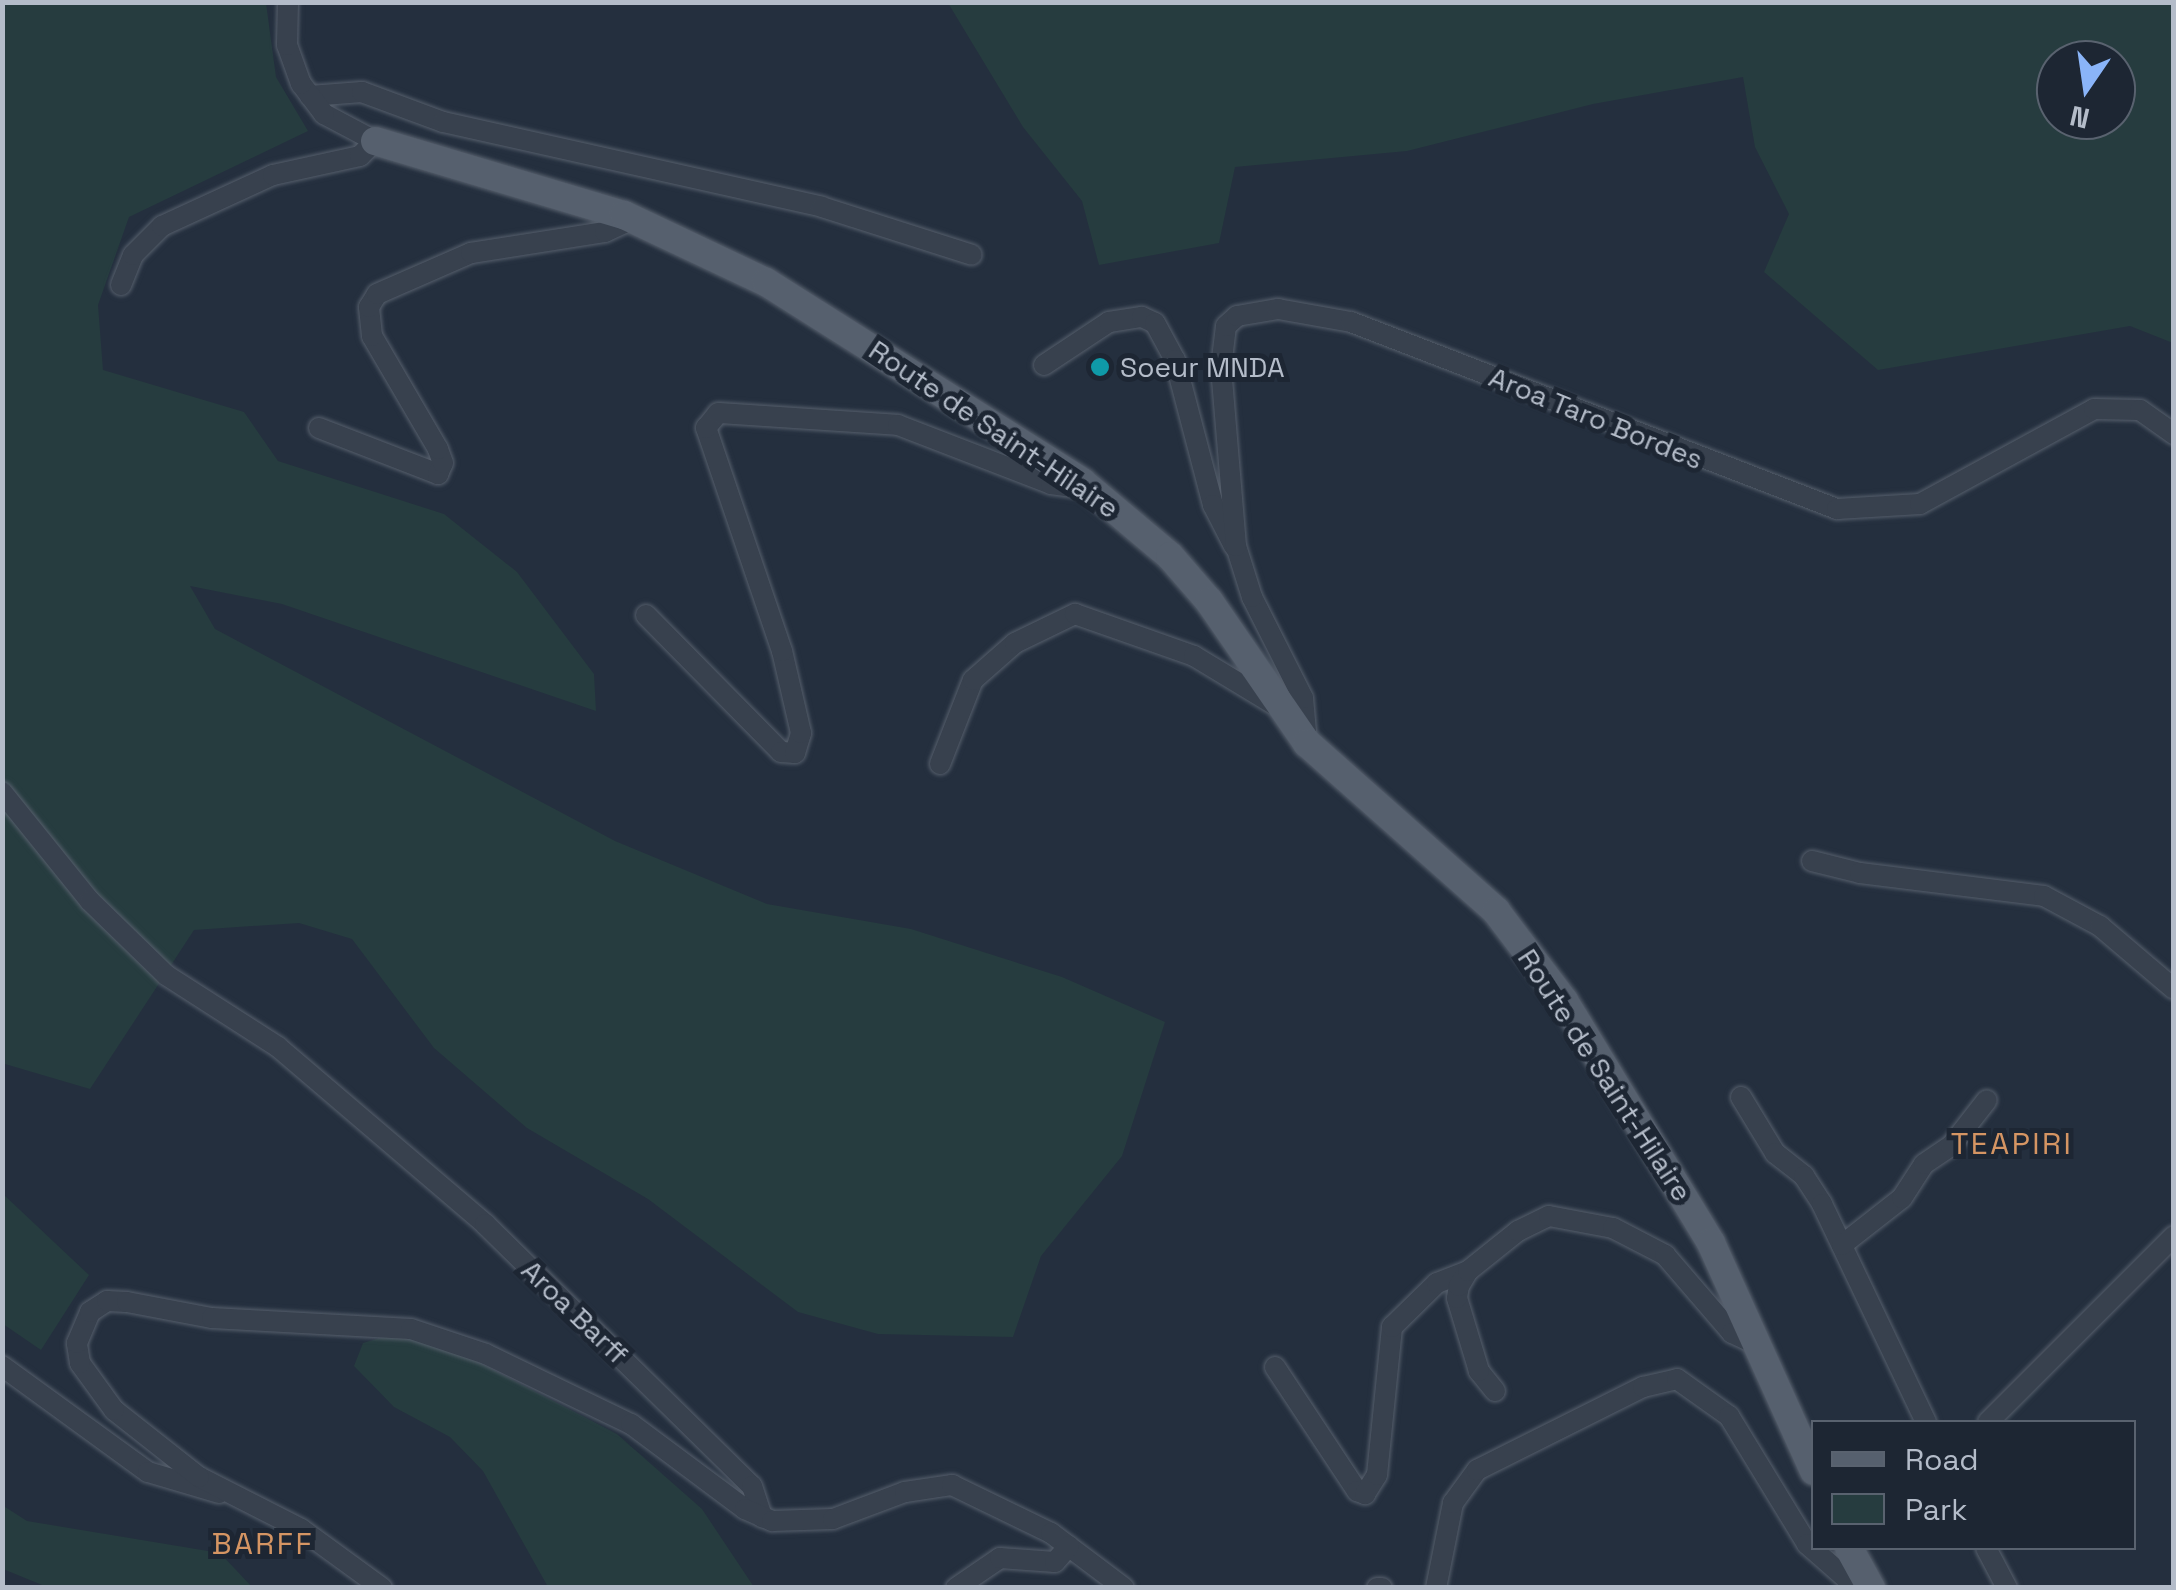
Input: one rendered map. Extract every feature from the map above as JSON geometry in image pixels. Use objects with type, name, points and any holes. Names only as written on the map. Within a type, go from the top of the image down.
[{"type":"main road","name":"Route de Saint-Hilaire","points":[[375,142],[633,219],[766,282],[1091,489],[1170,556],[1210,601],[1308,744],[1464,880],[1528,951],[1688,1204],[1811,1464]]},
{"type":"main road","points":[[1850,1550],[1871,1588]]},
{"type":"street","name":"Route de Saint-Hilaire","points":[[288,2],[287,44],[310,96],[324,114],[375,142]]},
{"type":"street","points":[[310,96],[362,92],[443,122],[562,144],[822,207],[972,256]]},
{"type":"street","points":[[122,285],[133,255],[162,226],[273,175],[360,156],[375,142]]},
{"type":"street","points":[[319,428],[438,474],[444,463],[438,449],[372,336],[369,307],[377,294],[456,257],[540,237],[605,232],[633,219]]},
{"type":"street","name":"Aroa Taro Bordes","points":[[1238,552],[1222,343],[1236,316],[1255,310],[1350,322],[1838,509],[1920,504],[2094,409],[2140,410],[2172,431]]},
{"type":"street","name":"Aroa Taro Bordes","points":[[1044,365],[1109,322],[1142,317],[1154,323],[1175,360],[1214,506],[1238,552],[1252,596],[1303,698],[1308,744]]},
{"type":"street","points":[[646,615],[781,752],[796,752],[801,732],[782,651],[706,428],[718,413],[898,425],[1051,484],[1091,489]]},
{"type":"street","points":[[940,764],[972,680],[1015,643],[1075,614],[1194,656],[1280,708]]},
{"type":"street","name":"Aroa Barff","points":[[2,792],[90,901],[166,975],[278,1047],[485,1224],[752,1486],[762,1517]]},
{"type":"street","points":[[1812,861],[1860,874],[2044,896],[2100,926],[2174,989]]},
{"type":"street","points":[[1740,1097],[1775,1153],[1804,1176],[1842,1245],[1925,1420]]},
{"type":"street","points":[[1842,1245],[1902,1198],[1924,1164],[1951,1146],[1987,1100]]},
{"type":"street","points":[[1276,1367],[1357,1492],[1365,1494],[1377,1475],[1392,1327],[1437,1283],[1468,1271],[1534,1221],[1586,1219],[1665,1256],[1732,1333],[1756,1344]]},
{"type":"street","points":[[1990,1420],[2174,1236]]},
{"type":"street","points":[[1468,1271],[1456,1298],[1479,1371],[1496,1392]]},
{"type":"street","name":"Aroa Barff","points":[[231,1494],[174,1460],[114,1410],[80,1364],[80,1326],[106,1301],[182,1315],[330,1328],[373,1324],[411,1329],[486,1354],[631,1424],[762,1517],[803,1523],[833,1519],[917,1488],[952,1485],[1069,1546],[1124,1588]]},
{"type":"street","points":[[2,1366],[148,1472],[201,1493],[231,1494],[342,1554],[382,1588]]},
{"type":"street","points":[[1436,1588],[1453,1503],[1477,1470],[1643,1387],[1676,1379],[1729,1416],[1811,1548]]},
{"type":"street","points":[[956,1588],[1000,1558],[1055,1562],[1069,1546]]},
{"type":"street","points":[[1814,1550],[1857,1588]]},
{"type":"street","points":[[1987,1550],[2007,1588]]},
{"type":"green space","points":[[3,2],[266,3],[276,77],[308,131],[129,217],[98,305],[103,370],[244,412],[278,461],[444,514],[517,572],[594,674],[596,711],[282,604],[190,586],[215,629],[615,841],[767,904],[911,929],[1062,977],[1165,1022],[1122,1156],[1041,1256],[1013,1337],[878,1334],[798,1312],[648,1199],[527,1128],[434,1048],[352,939],[299,923],[194,930],[90,1089],[5,1064],[3,1069]]},
{"type":"green space","points":[[948,3],[2173,3],[2173,343],[2130,326],[1878,370],[1764,272],[1789,214],[1755,147],[1743,77],[1593,104],[1407,151],[1235,167],[1219,243],[1099,265],[1082,201],[1023,127]]},
{"type":"green space","points":[[3,1194],[89,1275],[41,1350],[3,1324]]},
{"type":"green space","points":[[399,1332],[459,1352],[617,1434],[702,1509],[754,1587],[548,1587],[483,1471],[450,1437],[394,1407],[354,1366],[363,1343]]},
{"type":"green space","points":[[2,1505],[27,1521],[220,1553],[252,1587],[47,1587],[3,1569]]},
{"type":"place","name":"Soeur MNDA","points":[[1100,367]]},
{"type":"district","name":"TEAPIRI","points":[[2012,1144]]},
{"type":"district","name":"BARFF","points":[[263,1544]]}]
